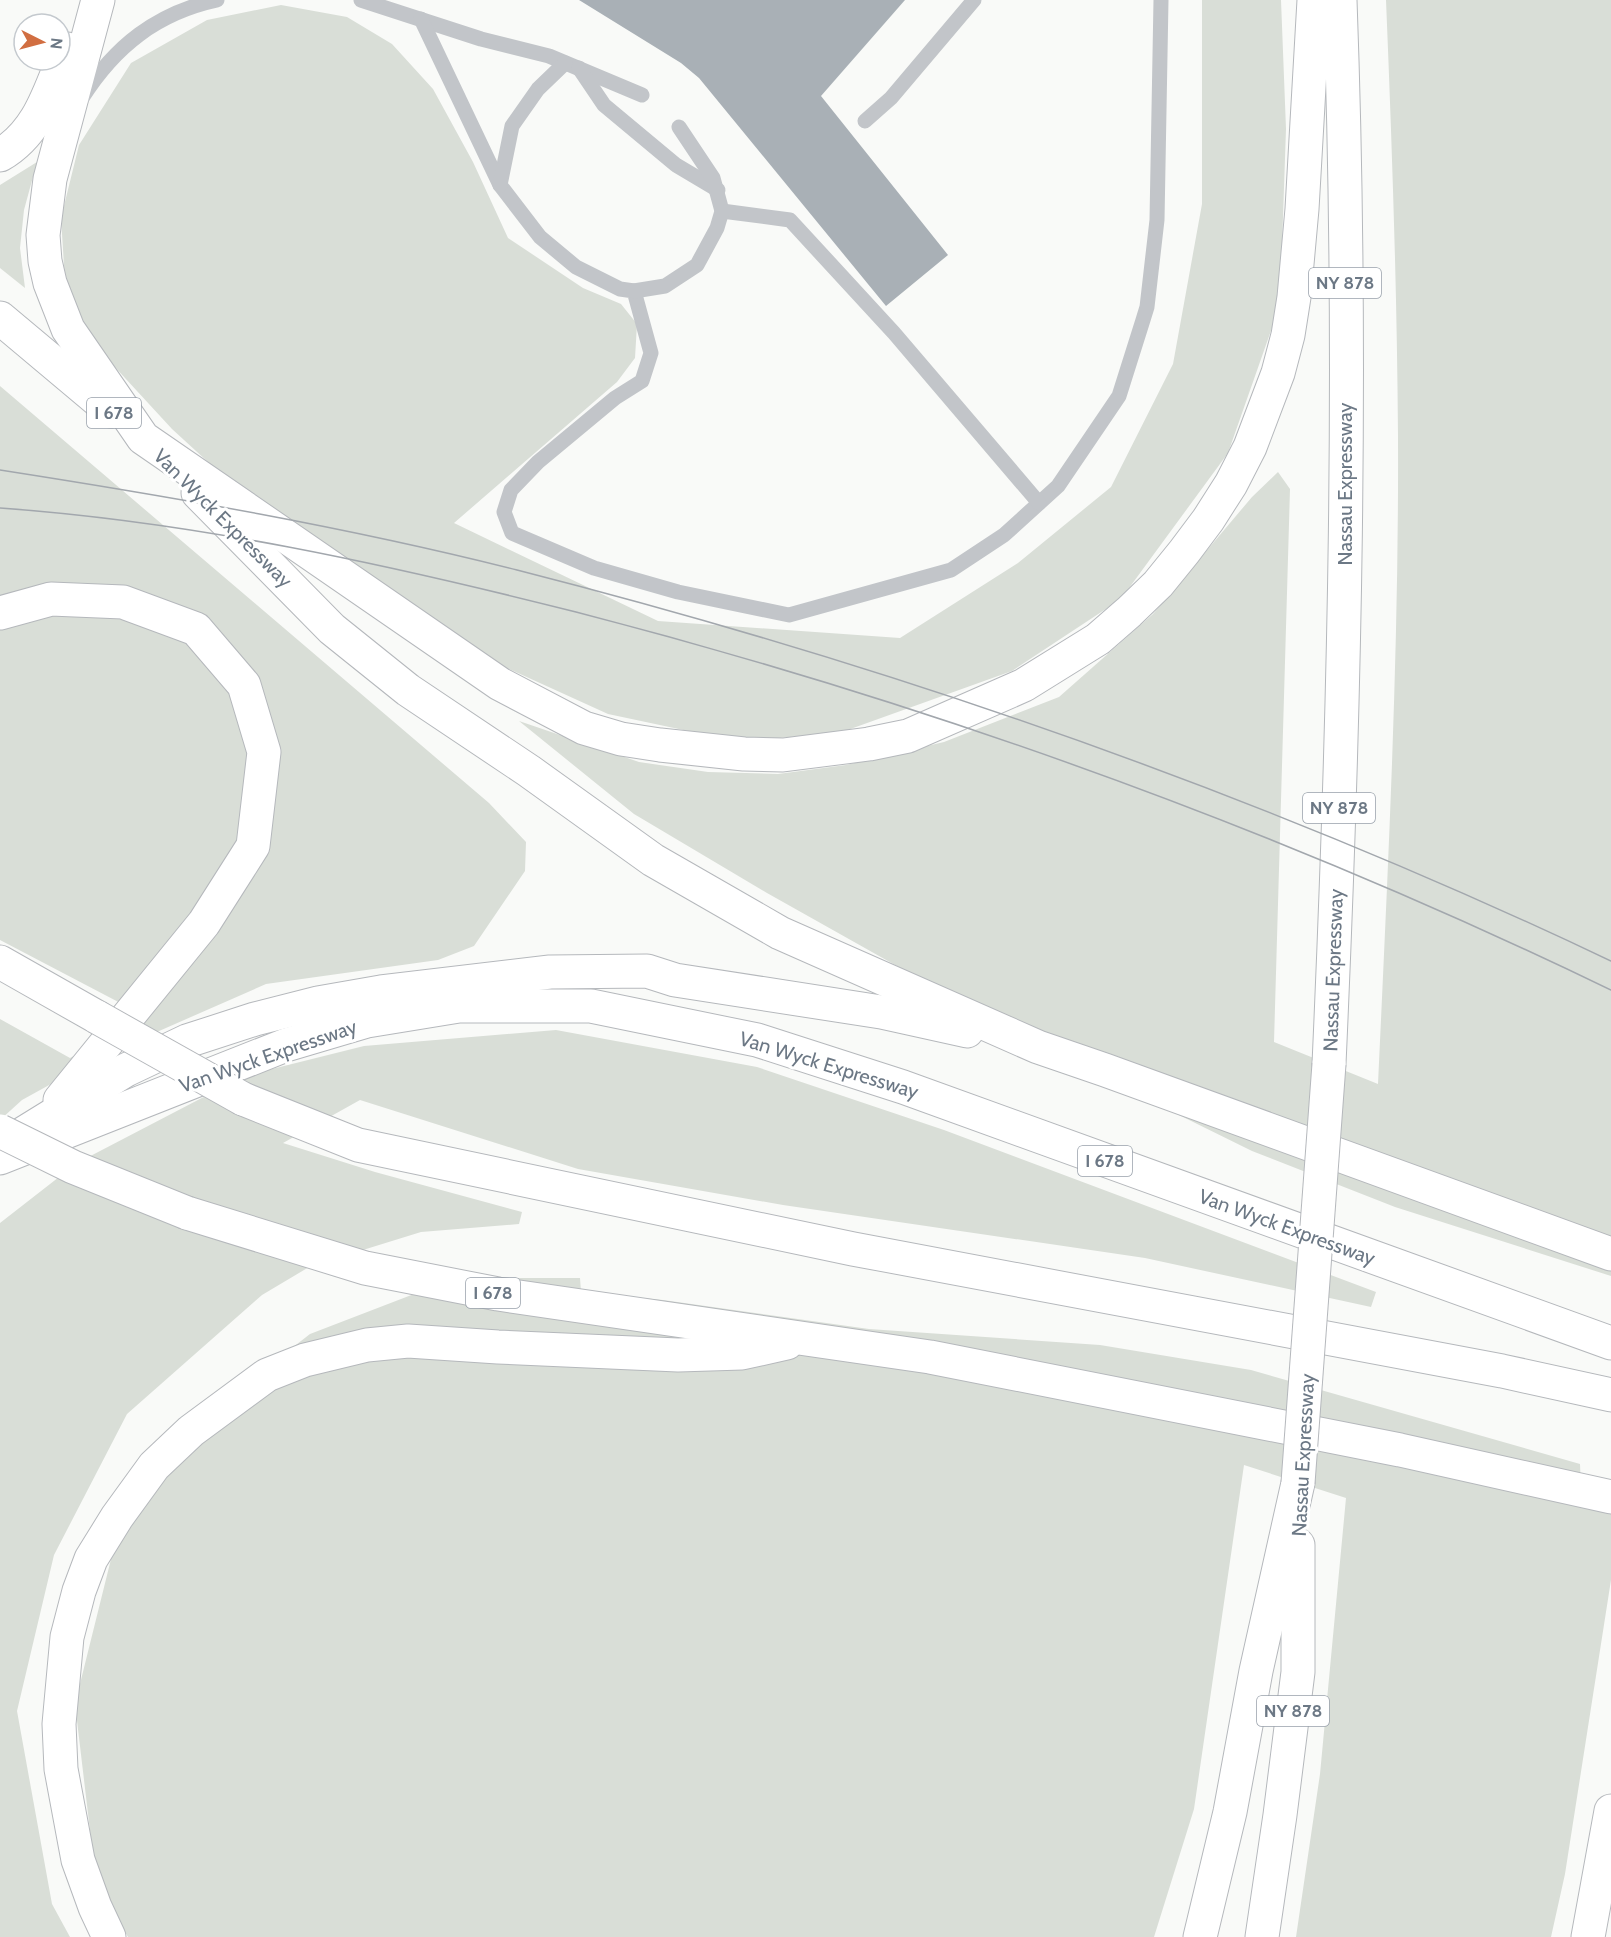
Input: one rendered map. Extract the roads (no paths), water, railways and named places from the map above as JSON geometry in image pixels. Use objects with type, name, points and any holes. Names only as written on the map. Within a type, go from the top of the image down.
[{"type":"main road","points":[[0,155],[25,137],[37,120],[88,0]]},
{"type":"main road","points":[[98,0],[50,179],[44,235],[45,261],[50,283],[68,329],[143,438],[500,684],[584,728],[630,741],[695,750],[783,755],[869,744],[908,736],[1024,685],[1098,639],[1158,584],[1184,552],[1231,484],[1250,447],[1278,373],[1290,326],[1302,220],[1314,0]]},
{"type":"main road","name":"Nassau Expressway","points":[[1262,1937],[1298,1672],[1298,1483],[1329,1065],[1339,811],[1345,539],[1345,300],[1340,0]]},
{"type":"main road","name":"Van Wyck Expressway","points":[[0,318],[143,438],[332,629],[408,690],[529,771],[653,860],[780,933],[1038,1047]]},
{"type":"main road","points":[[0,613],[51,599],[123,602],[196,629],[244,685],[264,752],[253,846],[204,923],[43,1120]]},
{"type":"main road","points":[[0,962],[243,1099],[358,1145],[853,1250],[1490,1368],[1611,1395]]},
{"type":"main road","points":[[0,1148],[126,1070],[187,1041],[255,1019],[318,1003],[381,992],[550,972],[647,971],[675,980],[881,1012],[1038,1047],[1604,1251]]},
{"type":"main road","name":"Van Wyck Expressway","points":[[0,1158],[286,1045],[367,1021],[459,1006],[591,1006],[757,1040],[903,1087],[1611,1343]]},
{"type":"main road","name":"I 678","points":[[0,1131],[73,1167],[187,1213],[365,1268],[498,1294],[941,1360],[1400,1450],[1606,1495]]},
{"type":"main road","points":[[109,1937],[78,1860],[61,1769],[59,1724],[68,1637],[79,1590],[91,1559],[117,1517],[154,1466],[191,1431],[267,1375],[305,1360],[367,1345],[408,1341],[678,1355],[742,1353],[806,1339]]},
{"type":"main road","points":[[1200,1937],[1230,1812],[1256,1671],[1298,1483]]},
{"type":"main road","points":[[1588,1937],[1611,1811]]},
{"type":"lane","points":[[63,132],[95,79],[125,46],[165,17],[192,6],[217,0]]},
{"type":"lane","points":[[361,0],[572,65],[642,95]]},
{"type":"lane","points":[[865,122],[891,98],[974,0]]},
{"type":"lane","points":[[634,291],[651,353],[642,381],[615,398],[573,432],[538,462],[511,490],[504,512],[512,533],[594,567],[636,580],[678,592],[789,615],[951,570],[1004,535],[1058,486],[1119,396],[1147,307],[1157,220],[1161,0]]},
{"type":"lane","points":[[421,19],[500,184],[540,237],[576,267],[620,289],[634,291],[665,286],[697,265],[717,228],[722,210],[718,190],[713,178],[679,127]]},
{"type":"lane","points":[[500,184],[512,126],[538,89],[572,65]]},
{"type":"lane","points":[[572,65],[604,105],[676,165],[718,190]]},
{"type":"lane","points":[[722,210],[790,220],[894,333],[1039,503]]},
{"type":"tram line","points":[[0,470],[195,502],[453,554],[658,608],[797,648],[936,692],[1210,789],[1479,900],[1611,961]]},
{"type":"tram line","points":[[0,508],[146,523],[218,534],[433,577],[576,612],[841,687],[973,730],[1232,824],[1360,876],[1611,990]]}]
